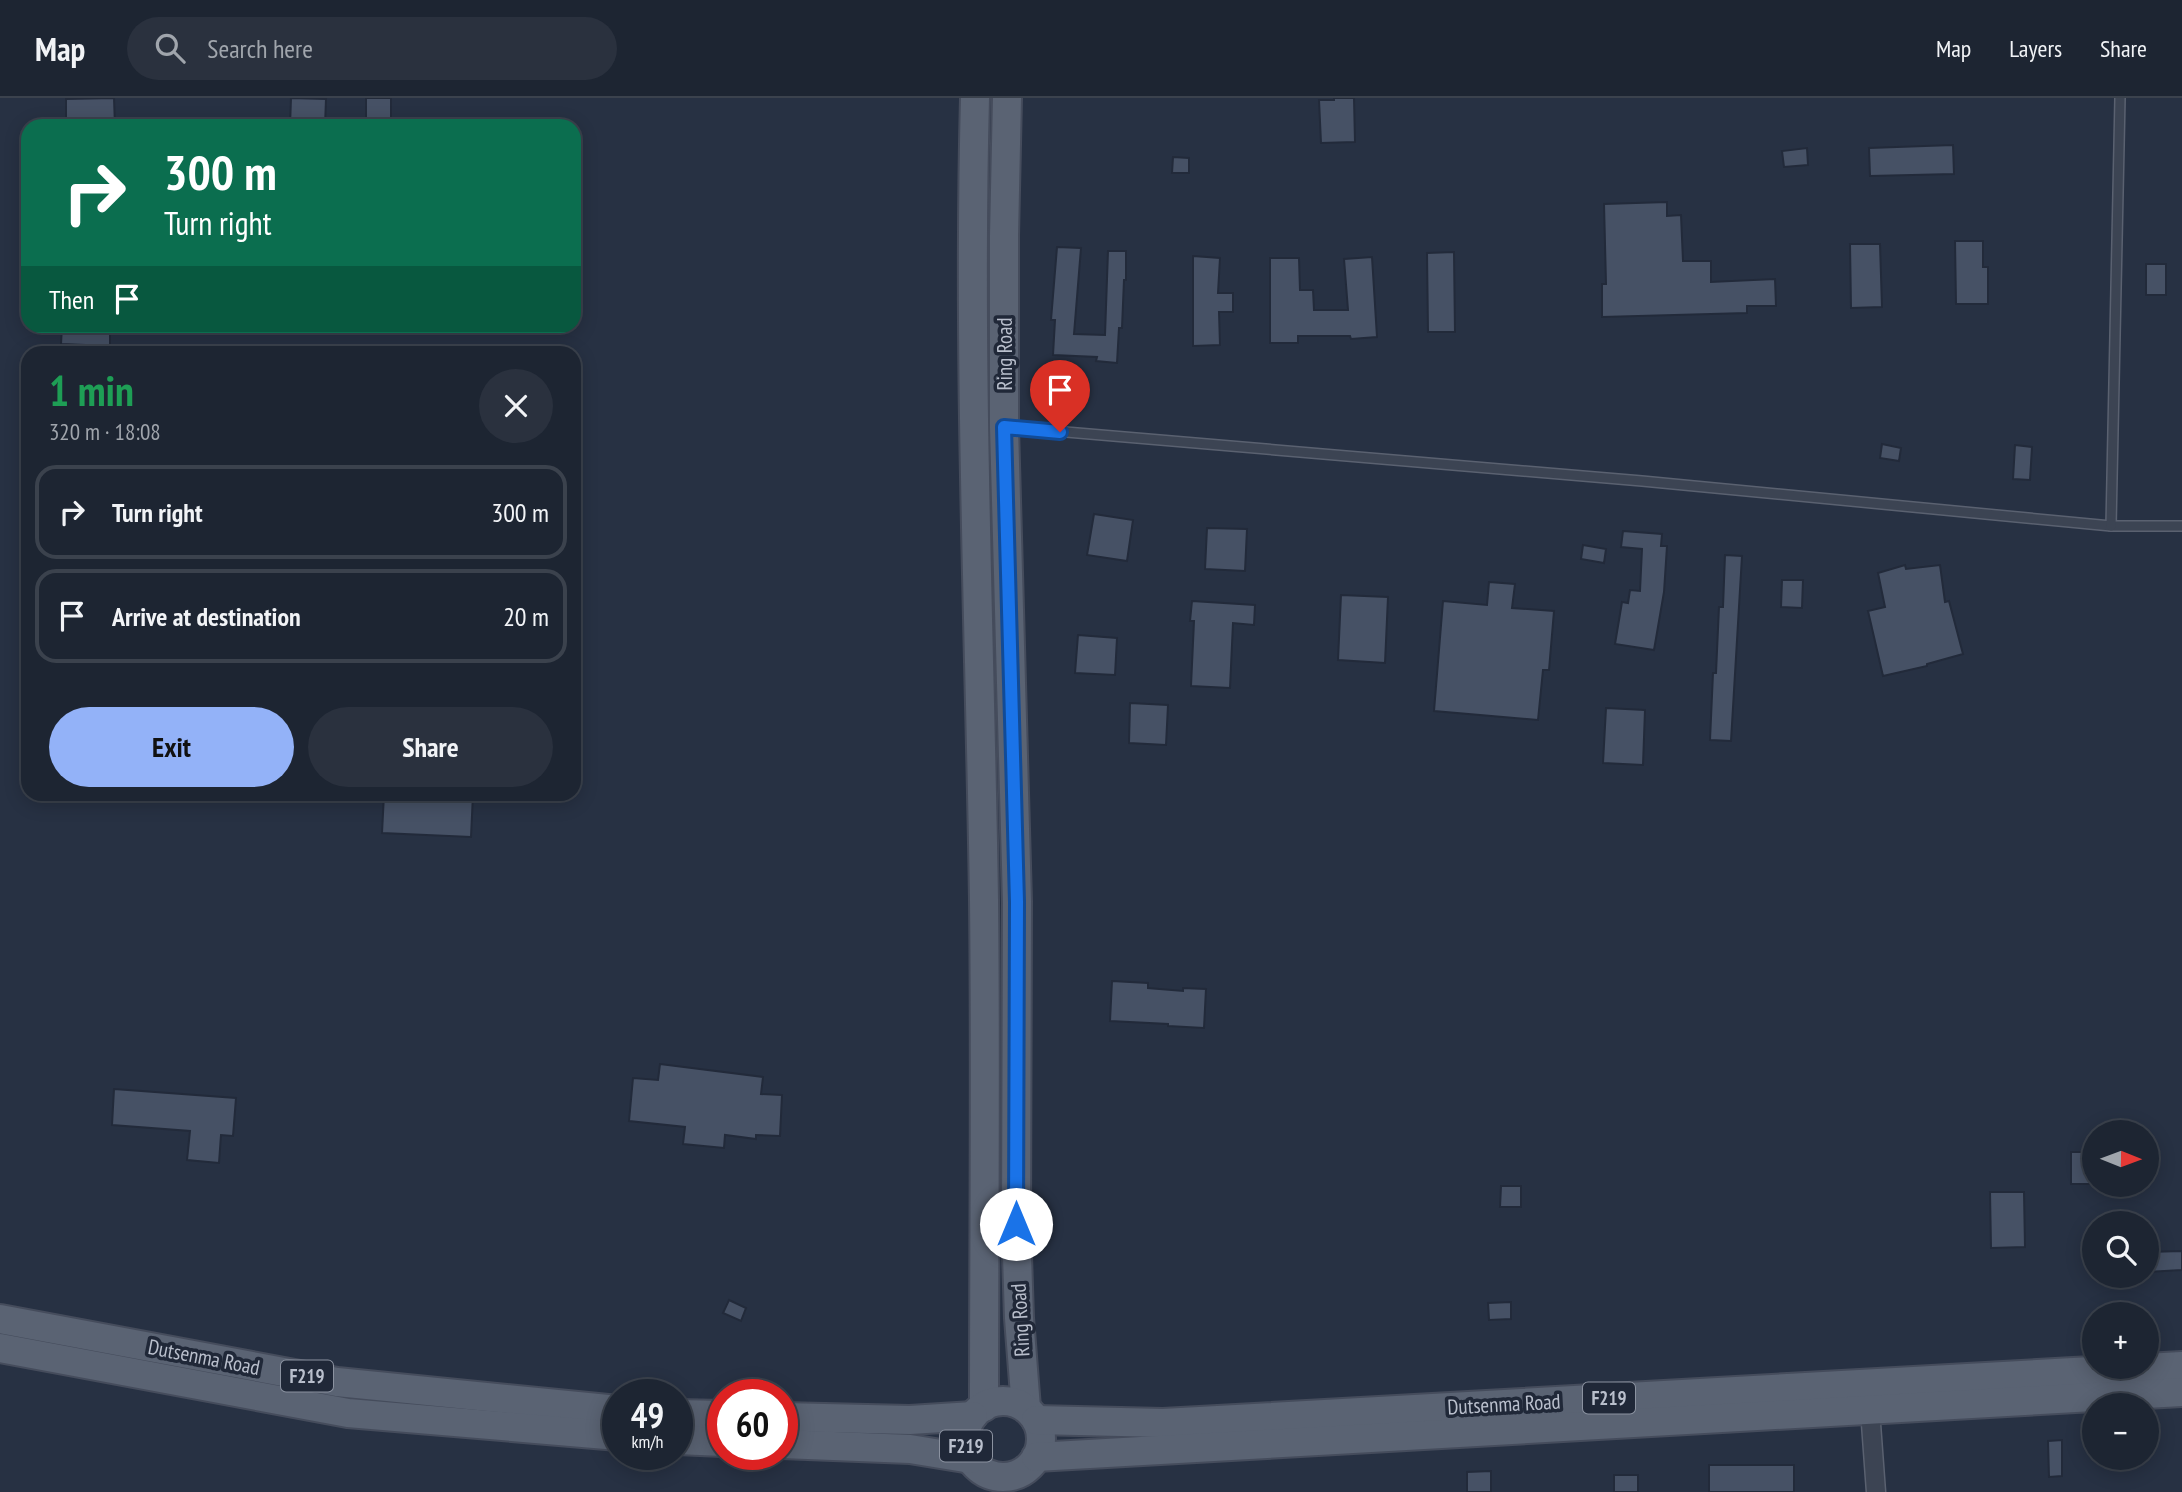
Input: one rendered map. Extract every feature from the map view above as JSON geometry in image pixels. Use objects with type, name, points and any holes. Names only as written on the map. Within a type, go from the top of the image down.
[{"type":"main road","points":[[975,98],[971,236],[989,427],[978,1412]]},
{"type":"main road","name":"Ring Road","points":[[1007,98],[1004,236],[989,427],[1017,902],[1016,1224],[1019,1318],[1031,1414]]},
{"type":"main road","name":"Dutsenma Road","points":[[0,1319],[337,1382],[602,1408]]},
{"type":"main road","name":"Dutsenma Road","points":[[0,1348],[348,1413],[602,1435]]},
{"type":"main road","name":"Dutsenma Road","points":[[1031,1414],[1163,1423],[2182,1366]]},
{"type":"main road","name":"Dutsenma Road","points":[[1014,1478],[1870,1410],[2182,1392]]},
{"type":"main road","name":"F219","points":[[798,1417],[909,1420],[978,1412],[998,1401],[1012,1402],[1031,1414]]},
{"type":"main road","name":"F219","points":[[978,1412],[966,1430],[966,1445],[971,1459],[981,1470],[1014,1478]]},
{"type":"main road","points":[[1014,1478],[1041,1445],[1040,1432],[1031,1414]]},
{"type":"main road","name":"F219","points":[[798,1445],[910,1449],[971,1459]]},
{"type":"street","points":[[1870,1410],[1876,1492]]},
{"type":"lane","points":[[2111,526],[2120,98]]},
{"type":"lane","points":[[989,427],[1642,481],[2111,526],[2182,526]]},
{"type":"building","points":[[114,98],[115,119],[66,119],[66,99]]},
{"type":"building","points":[[291,98],[326,99],[325,119],[290,119]]},
{"type":"building","points":[[366,98],[391,98],[391,119],[366,119]]},
{"type":"building","points":[[1354,98],[1355,142],[1321,143],[1319,100]]},
{"type":"building","points":[[1953,145],[1954,174],[1870,176],[1869,148]]},
{"type":"building","points":[[1807,148],[1808,165],[1784,167],[1782,151]]},
{"type":"building","points":[[1173,157],[1189,158],[1189,173],[1172,173]]},
{"type":"building","points":[[1667,202],[1667,216],[1681,215],[1683,261],[1711,261],[1711,282],[1775,279],[1776,306],[1747,306],[1747,313],[1602,317],[1602,284],[1606,284],[1604,204]]},
{"type":"building","points":[[1955,241],[1983,241],[1983,267],[1988,267],[1988,304],[1956,304]]},
{"type":"building","points":[[1850,244],[1880,244],[1882,307],[1851,308]]},
{"type":"building","points":[[1057,247],[1081,248],[1074,334],[1105,335],[1108,251],[1126,251],[1126,280],[1117,363],[1096,361],[1097,357],[1053,355],[1055,320],[1051,320]]},
{"type":"building","points":[[1454,252],[1455,332],[1428,332],[1427,253]]},
{"type":"building","points":[[1193,256],[1220,258],[1218,293],[1233,293],[1233,312],[1219,312],[1220,345],[1193,346]]},
{"type":"building","points":[[1372,257],[1377,337],[1351,339],[1350,336],[1298,336],[1298,343],[1270,343],[1270,258],[1299,258],[1300,290],[1313,290],[1314,310],[1348,310],[1344,259]]},
{"type":"building","points":[[2146,264],[2166,264],[2166,295],[2146,295]]},
{"type":"building","points":[[62,333],[110,333],[110,346],[61,344]]},
{"type":"building","points":[[1882,444],[1901,448],[1899,461],[1880,458]]},
{"type":"building","points":[[2015,445],[2032,447],[2030,480],[2013,479]]},
{"type":"building","points":[[1094,514],[1133,520],[1127,561],[1087,555]]},
{"type":"building","points":[[1207,528],[1247,529],[1245,571],[1205,569]]},
{"type":"building","points":[[1623,531],[1662,534],[1661,546],[1667,546],[1664,592],[1654,650],[1615,644],[1622,602],[1628,603],[1630,590],[1640,591],[1642,549],[1621,547]]},
{"type":"building","points":[[1583,545],[1606,549],[1604,563],[1581,559]]},
{"type":"building","points":[[1725,555],[1742,556],[1731,741],[1710,740],[1713,673],[1716,673],[1719,607],[1723,607]]},
{"type":"building","points":[[1905,565],[1906,569],[1940,565],[1945,602],[1949,601],[1963,654],[1883,676],[1868,611],[1885,607],[1878,573]]},
{"type":"building","points":[[1782,580],[1803,580],[1802,608],[1781,607]]},
{"type":"building","points":[[1489,582],[1515,584],[1512,608],[1554,611],[1549,670],[1543,670],[1538,720],[1434,711],[1443,601],[1487,605]]},
{"type":"building","points":[[1341,595],[1388,597],[1385,663],[1338,660]]},
{"type":"building","points":[[1192,601],[1255,605],[1254,625],[1233,623],[1230,688],[1191,686],[1194,621],[1190,621]]},
{"type":"building","points":[[1078,635],[1117,638],[1115,675],[1075,673]]},
{"type":"building","points":[[1130,703],[1168,705],[1166,745],[1129,743]]},
{"type":"building","points":[[1606,708],[1645,710],[1643,765],[1603,763]]},
{"type":"building","points":[[384,801],[473,801],[471,837],[382,833]]},
{"type":"building","points":[[1112,981],[1148,983],[1148,988],[1183,991],[1183,988],[1206,989],[1204,1028],[1110,1021]]},
{"type":"building","points":[[660,1064],[763,1077],[761,1094],[782,1095],[780,1136],[756,1135],[756,1139],[725,1135],[724,1148],[683,1144],[685,1127],[629,1121],[633,1078],[658,1080]]},
{"type":"building","points":[[114,1089],[236,1098],[233,1136],[221,1135],[219,1163],[187,1160],[190,1131],[112,1125]]},
{"type":"building","points":[[2071,1152],[2082,1152],[2082,1184],[2071,1184]]},
{"type":"building","points":[[1501,1186],[1521,1186],[1521,1207],[1500,1207]]},
{"type":"building","points":[[1990,1192],[2024,1192],[2025,1247],[1991,1248]]},
{"type":"building","points":[[2182,1251],[2182,1270],[2159,1271],[2159,1252]]},
{"type":"building","points":[[729,1300],[746,1308],[741,1321],[723,1313]]},
{"type":"building","points":[[1511,1302],[1511,1319],[1489,1320],[1488,1303]]},
{"type":"building","points":[[2062,1440],[2062,1476],[2049,1477],[2048,1441]]},
{"type":"building","points":[[1709,1465],[1794,1465],[1794,1492],[1709,1492]]},
{"type":"building","points":[[1491,1471],[1491,1492],[1467,1492],[1467,1472]]},
{"type":"building","points":[[1614,1475],[1638,1475],[1638,1492],[1614,1492]]},
{"type":"route","points":[[1016,1224],[1017,902],[1004,427],[1060,432]]}]
